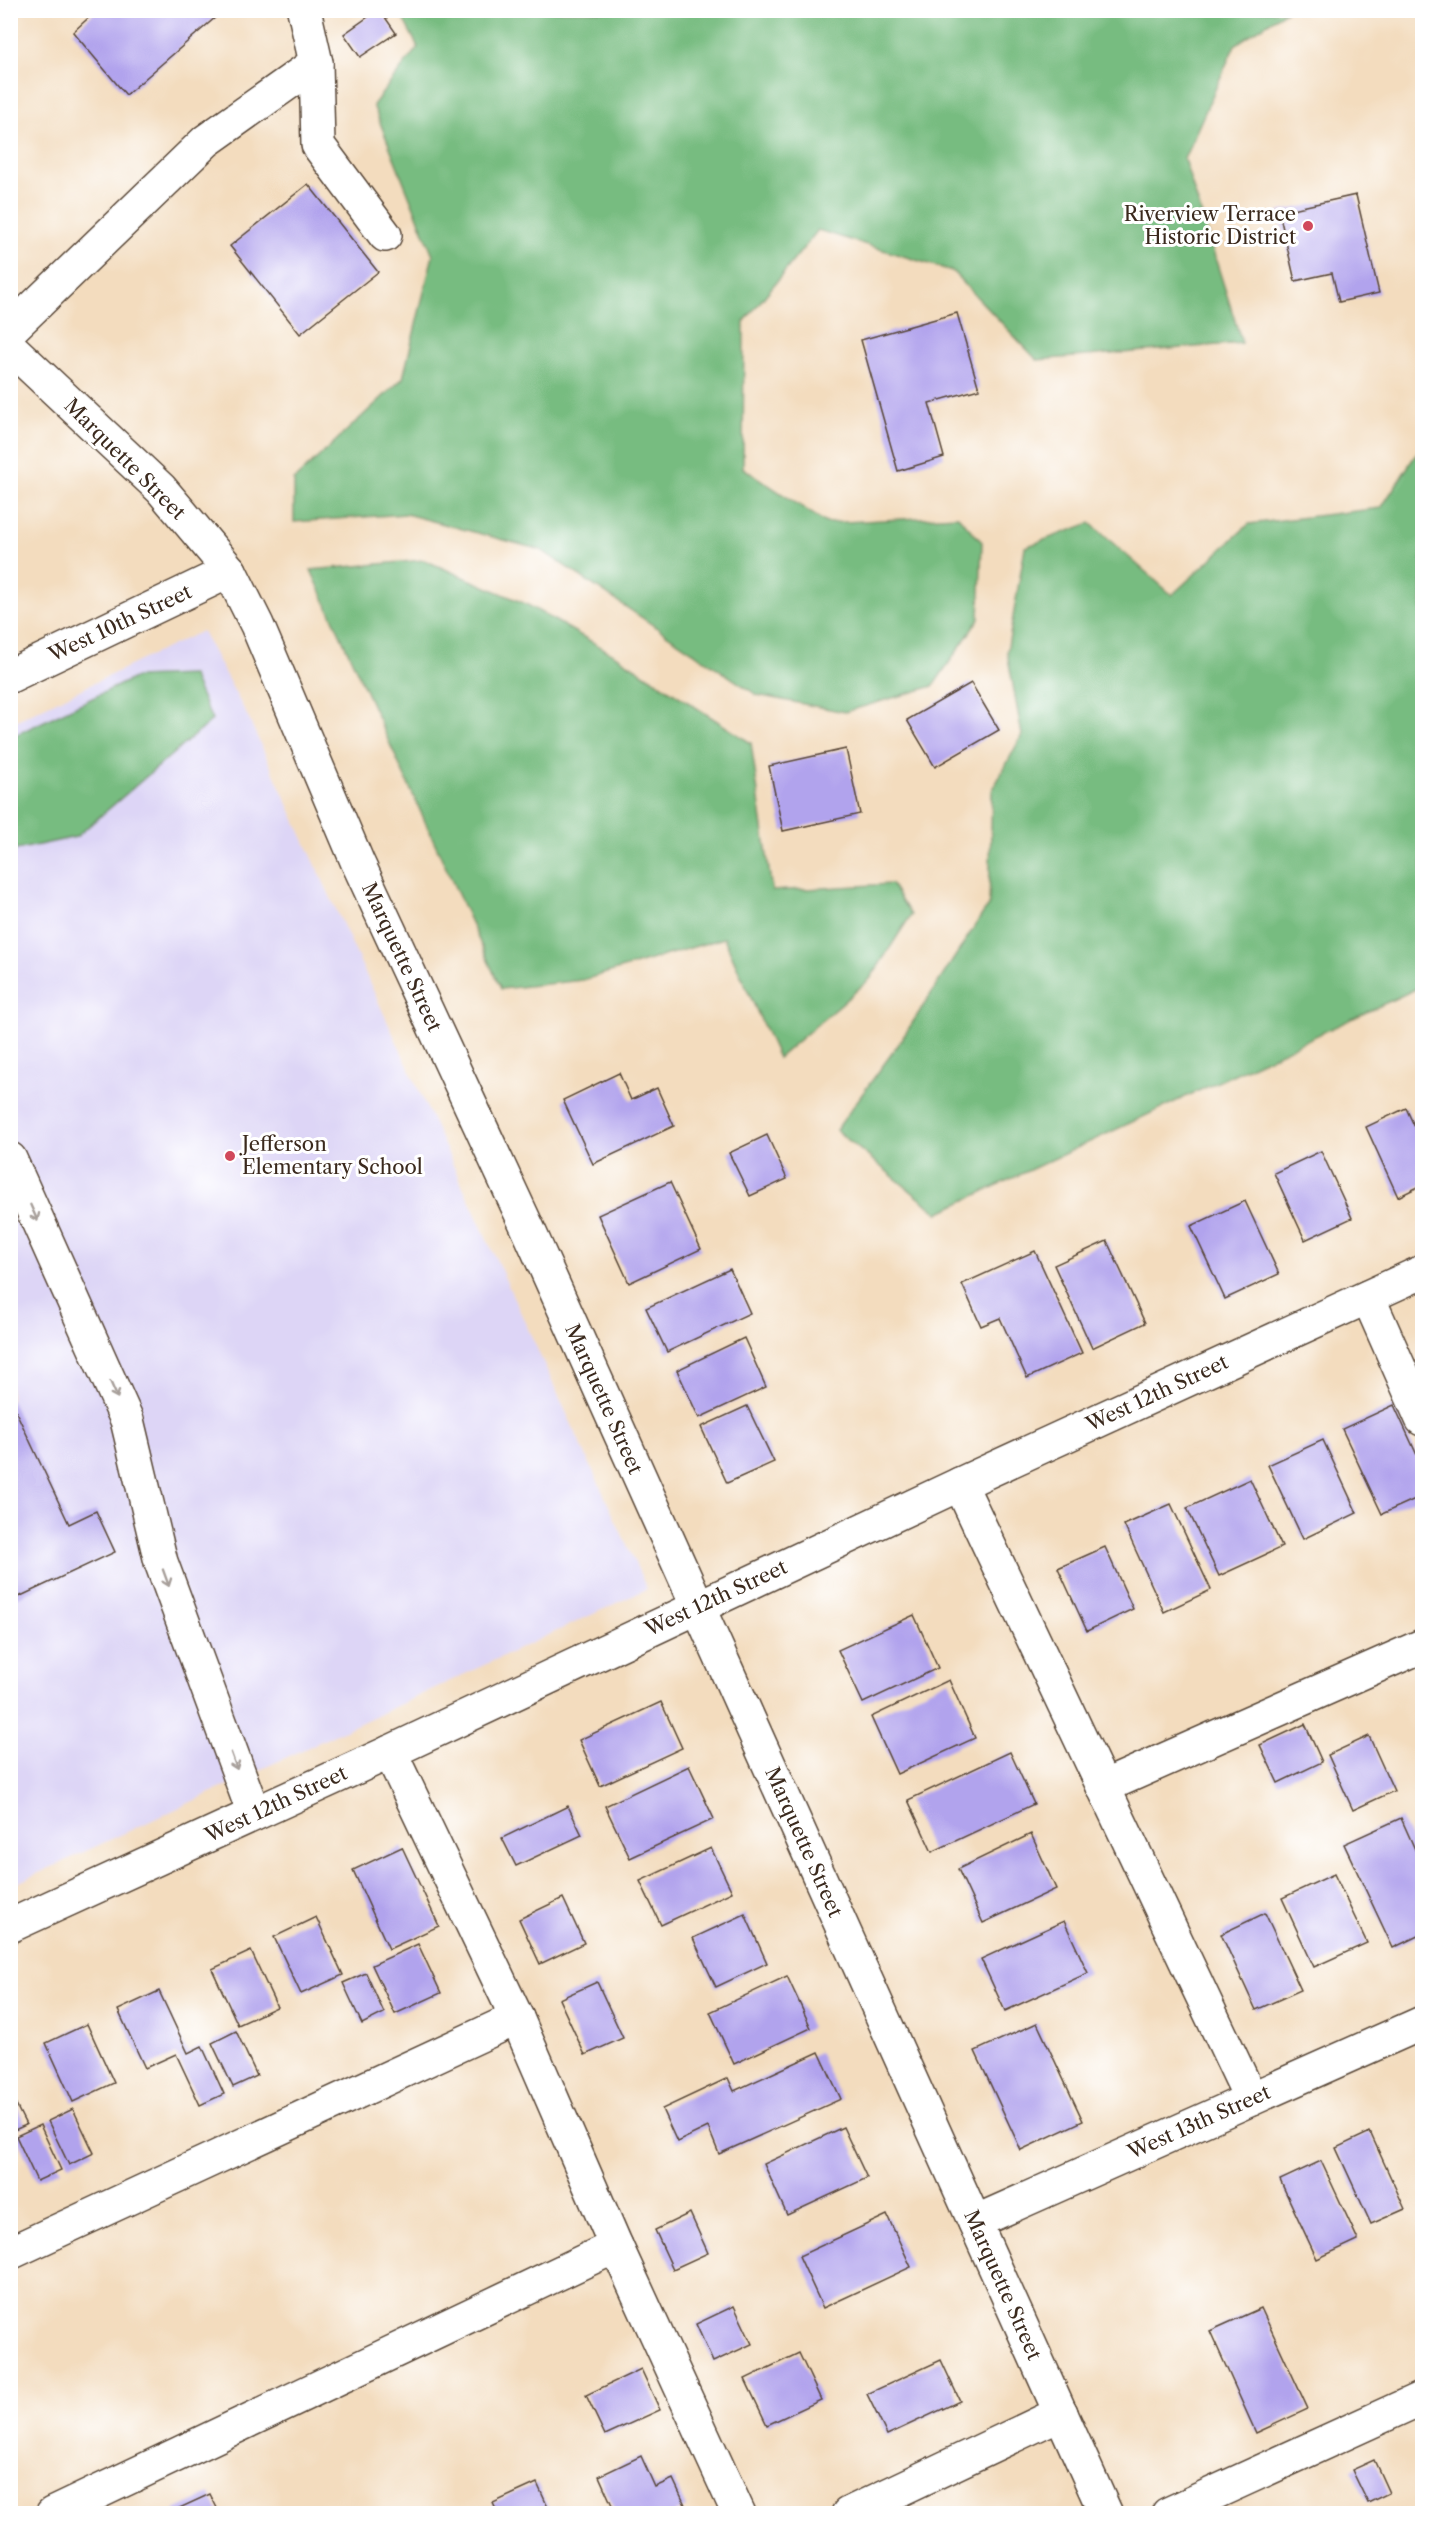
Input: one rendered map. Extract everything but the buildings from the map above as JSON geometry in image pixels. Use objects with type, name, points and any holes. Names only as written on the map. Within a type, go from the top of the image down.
[{"type":"street","points":[[304,10],[316,63],[318,144],[385,235]]},
{"type":"street","points":[[10,330],[206,141],[316,63]]},
{"type":"street","name":"Marquette Street","points":[[10,347],[161,489],[230,571],[258,625],[357,861],[530,1233],[1106,2514]]},
{"type":"street","name":"West 10th Street","points":[[10,676],[230,571]]},
{"type":"street","points":[[10,1159],[127,1420],[160,1562],[254,1814]]},
{"type":"street","name":"West 12th Street","points":[[10,1926],[390,1752],[960,1484],[1422,1272]]},
{"type":"street","points":[[1368,1297],[1422,1419]]},
{"type":"street","points":[[960,1484],[1251,2099]]},
{"type":"street","points":[[1103,1787],[1422,1646]]},
{"type":"street","points":[[390,1752],[517,2018],[616,2246],[739,2514]]},
{"type":"street","points":[[10,2253],[517,2018]]},
{"type":"street","name":"West 13th Street","points":[[975,2222],[1422,2023]]},
{"type":"street","points":[[52,2514],[616,2246]]},
{"type":"street","points":[[1168,2514],[1422,2398]]},
{"type":"street","points":[[848,2514],[1061,2414]]},
{"type":"shaded area","name":"Jefferson Elementary School","points":[[202,631],[248,717],[647,1589],[11,1886],[11,723]]},
{"type":"green space","points":[[399,11],[1286,11],[1235,45],[1184,159],[1242,343],[1037,360],[952,271],[818,230],[744,322],[743,468],[826,523],[958,516],[982,542],[979,619],[933,686],[845,712],[757,695],[541,550],[406,514],[294,522],[294,480],[403,378],[433,255],[373,105],[418,47]]},
{"type":"green space","points":[[1422,445],[1422,986],[938,1213],[836,1130],[900,1042],[989,904],[992,791],[1022,735],[1007,652],[1025,547],[1090,523],[1172,595],[1249,524],[1381,508]]},
{"type":"green space","points":[[424,560],[526,604],[620,658],[751,743],[772,891],[891,884],[911,915],[870,979],[778,1058],[724,938],[583,980],[501,989],[311,570]]},
{"type":"green space","points":[[192,675],[212,720],[76,837],[11,851],[11,737],[136,677]]},
{"type":"place","name":"Riverview Terrace Historic District","points":[[1308,226]]},
{"type":"place","name":"Jefferson Elementary School","points":[[230,1156]]}]
